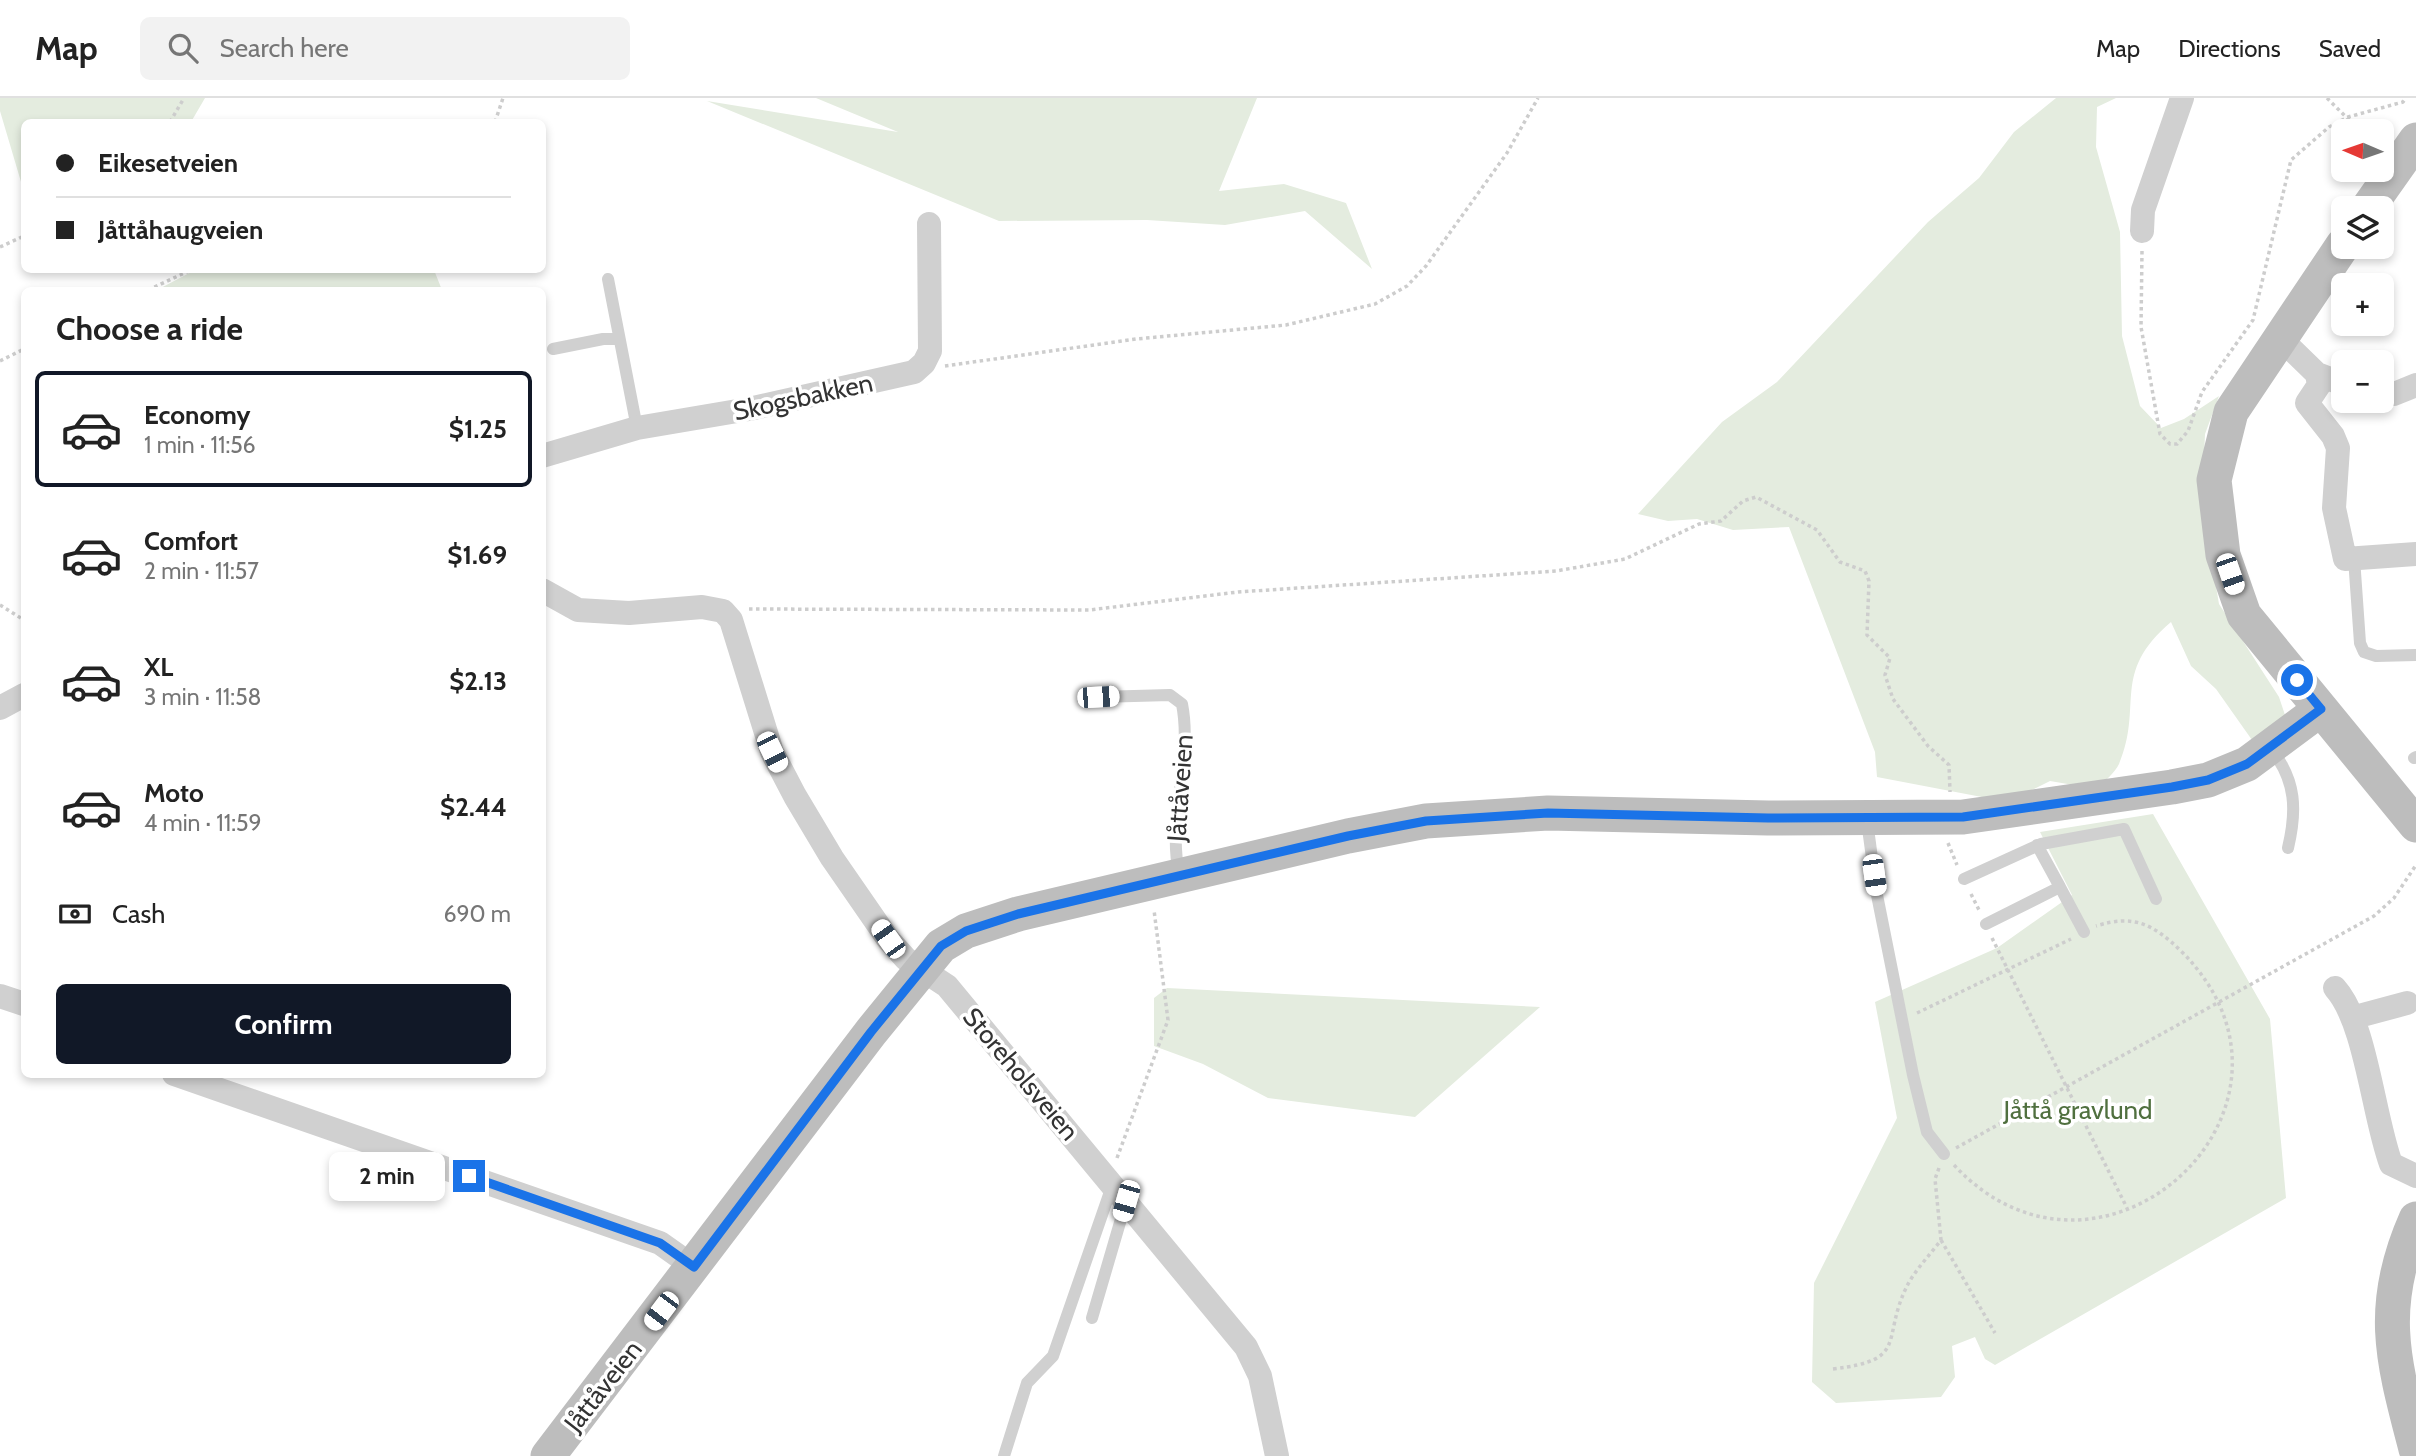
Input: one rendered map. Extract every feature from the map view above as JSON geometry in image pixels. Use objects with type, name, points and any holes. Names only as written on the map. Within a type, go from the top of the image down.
[{"type":"main road","points":[[2376,196],[2416,140]]},
{"type":"main road","points":[[2334,259],[2231,412],[2214,480],[2223,555],[2244,615],[2412,814]]},
{"type":"main road","name":"Jåttåveien","points":[[548,1456],[871,1032],[941,946],[966,931],[1018,914],[1348,836],[1426,821],[1548,813],[1866,817],[1946,826],[2208,780],[2247,764],[2321,709]]},
{"type":"main road","points":[[2416,1219],[2398,1266],[2392,1297],[2391,1342],[2409,1395],[2416,1450]]},
{"type":"street","points":[[2142,231],[2143,209],[2182,98]]},
{"type":"street","points":[[914,372],[924,363],[930,351],[929,224]]},
{"type":"street","points":[[2280,338],[2316,374],[2331,380]]},
{"type":"street","name":"Skogsbakken","points":[[546,455],[637,428],[749,409],[914,372]]},
{"type":"street","points":[[2316,374],[2319,385],[2307,403],[2333,436],[2337,448],[2334,508],[2345,559],[2416,554]]},
{"type":"street","points":[[2394,394],[2416,385]]},
{"type":"street","points":[[546,592],[578,610],[629,613],[702,607],[723,611],[736,631],[772,752],[783,774],[832,858],[888,939],[906,959],[922,970]]},
{"type":"street","points":[[0,708],[21,697]]},
{"type":"street","name":"Storeholsveien","points":[[922,970],[947,986],[1254,1359],[1277,1456]]},
{"type":"street","points":[[2335,988],[2355,1017],[2391,1164],[2416,1176]]},
{"type":"street","points":[[0,996],[21,1003]]},
{"type":"street","points":[[2355,1017],[2407,1003]]},
{"type":"street","points":[[186,1078],[660,1243],[694,1267]]},
{"type":"lane","points":[[608,279],[637,428]]},
{"type":"lane","points":[[553,349],[579,342],[620,339]]},
{"type":"lane","points":[[2354,558],[2360,643],[2364,652],[2376,656],[2416,655]]},
{"type":"lane","name":"Jåttåveien","points":[[1098,697],[1170,695],[1182,704],[1185,734],[1175,844],[1179,876]]},
{"type":"lane","points":[[2271,748],[2291,777],[2293,828],[2288,848]]},
{"type":"lane","points":[[1866,817],[1877,895],[1927,1132],[1944,1154]]},
{"type":"lane","points":[[1964,879],[2037,845],[2062,838],[2124,829],[2155,899]]},
{"type":"lane","points":[[2037,845],[2084,932]]},
{"type":"lane","points":[[1986,924],[2060,887]]},
{"type":"lane","points":[[1092,1318],[1115,1189]]},
{"type":"lane","points":[[1003,1456],[1027,1383],[1054,1356],[1115,1189]]},
{"type":"path","points":[[172,119],[184,98]]},
{"type":"path","points":[[496,119],[503,98]]},
{"type":"path","points":[[914,372],[1136,339],[1286,325],[1375,304],[1406,286],[1426,266],[1507,153],[1538,98]]},
{"type":"path","points":[[2327,98],[2348,117]]},
{"type":"path","points":[[2142,231],[2141,327],[2145,353],[2160,434],[2170,444],[2178,444],[2188,431],[2202,392],[2253,320],[2291,160],[2329,127],[2348,117],[2403,102],[2406,98]]},
{"type":"path","points":[[0,247],[21,237]]},
{"type":"path","points":[[154,287],[185,273]]},
{"type":"path","points":[[0,361],[21,350]]},
{"type":"path","points":[[723,611],[734,608],[1089,610],[1238,592],[1434,581],[1594,565],[1625,559],[1699,524],[1714,524],[1725,518],[1743,501],[1756,497],[1817,530],[1844,565],[1866,571],[1869,581],[1867,635],[1890,658],[1885,675],[1898,708],[1928,746],[1949,765],[1951,778],[1946,826],[1964,879],[2127,1208]]},
{"type":"path","points":[[0,605],[21,618]]},
{"type":"path","points":[[1995,1333],[1941,1240],[1935,1179],[1944,1154],[2374,916],[2394,898],[2416,865]]},
{"type":"path","points":[[1902,1020],[2084,932],[2120,919],[2139,922],[2159,932],[2195,966],[2219,1003],[2228,1031],[2233,1064],[2225,1104],[2208,1148],[2177,1182],[2148,1201],[2102,1218],[2074,1220],[2042,1216],[2003,1203],[1964,1176],[1944,1154]]},
{"type":"path","points":[[1115,1189],[1129,1131],[1168,1020],[1158,935]]},
{"type":"path","points":[[1833,1369],[1866,1365],[1889,1348],[1906,1288],[1941,1240]]},
{"type":"green space","points":[[0,98],[205,98],[193,119],[21,119],[21,182],[0,111]]},
{"type":"green space","points":[[816,98],[1257,98],[1219,191],[1284,184],[1346,203],[1372,269],[1305,211],[1225,225],[1147,220],[999,221],[707,101],[898,132]]},
{"type":"green space","points":[[2056,98],[2116,98],[2097,107],[2096,147],[2120,232],[2122,336],[2140,406],[2161,428],[2184,419],[2219,396],[2205,434],[2202,504],[2219,604],[2279,697],[2287,721],[2252,740],[2216,689],[2191,666],[2171,622],[2152,641],[2134,674],[2126,743],[2119,764],[2112,774],[2097,789],[2050,781],[2008,802],[1877,777],[1875,752],[1789,527],[1733,530],[1697,519],[1668,521],[1638,514],[1722,422],[1777,382],[1928,222],[1979,178],[2014,132]]},
{"type":"green space","points":[[189,273],[435,273],[441,287],[163,287]]},
{"type":"green space","name":"Jåttå gravlund","points":[[2153,814],[2270,1019],[2286,1198],[1995,1365],[1985,1359],[1975,1337],[1952,1346],[1955,1377],[1941,1397],[1836,1403],[1812,1382],[1814,1283],[1897,1118],[1875,1002],[1997,948],[2072,895],[2040,832]]},
{"type":"green space","points":[[1167,988],[1540,1007],[1415,1117],[1268,1098],[1203,1064],[1154,1046],[1154,998]]},
{"type":"route","points":[[469,1176],[660,1243],[694,1267],[871,1032],[941,946],[966,931],[1018,914],[1348,836],[1426,821],[1548,813],[1768,818],[1963,817],[2172,787],[2208,780],[2247,764],[2295,731],[2321,709],[2297,680]]}]
